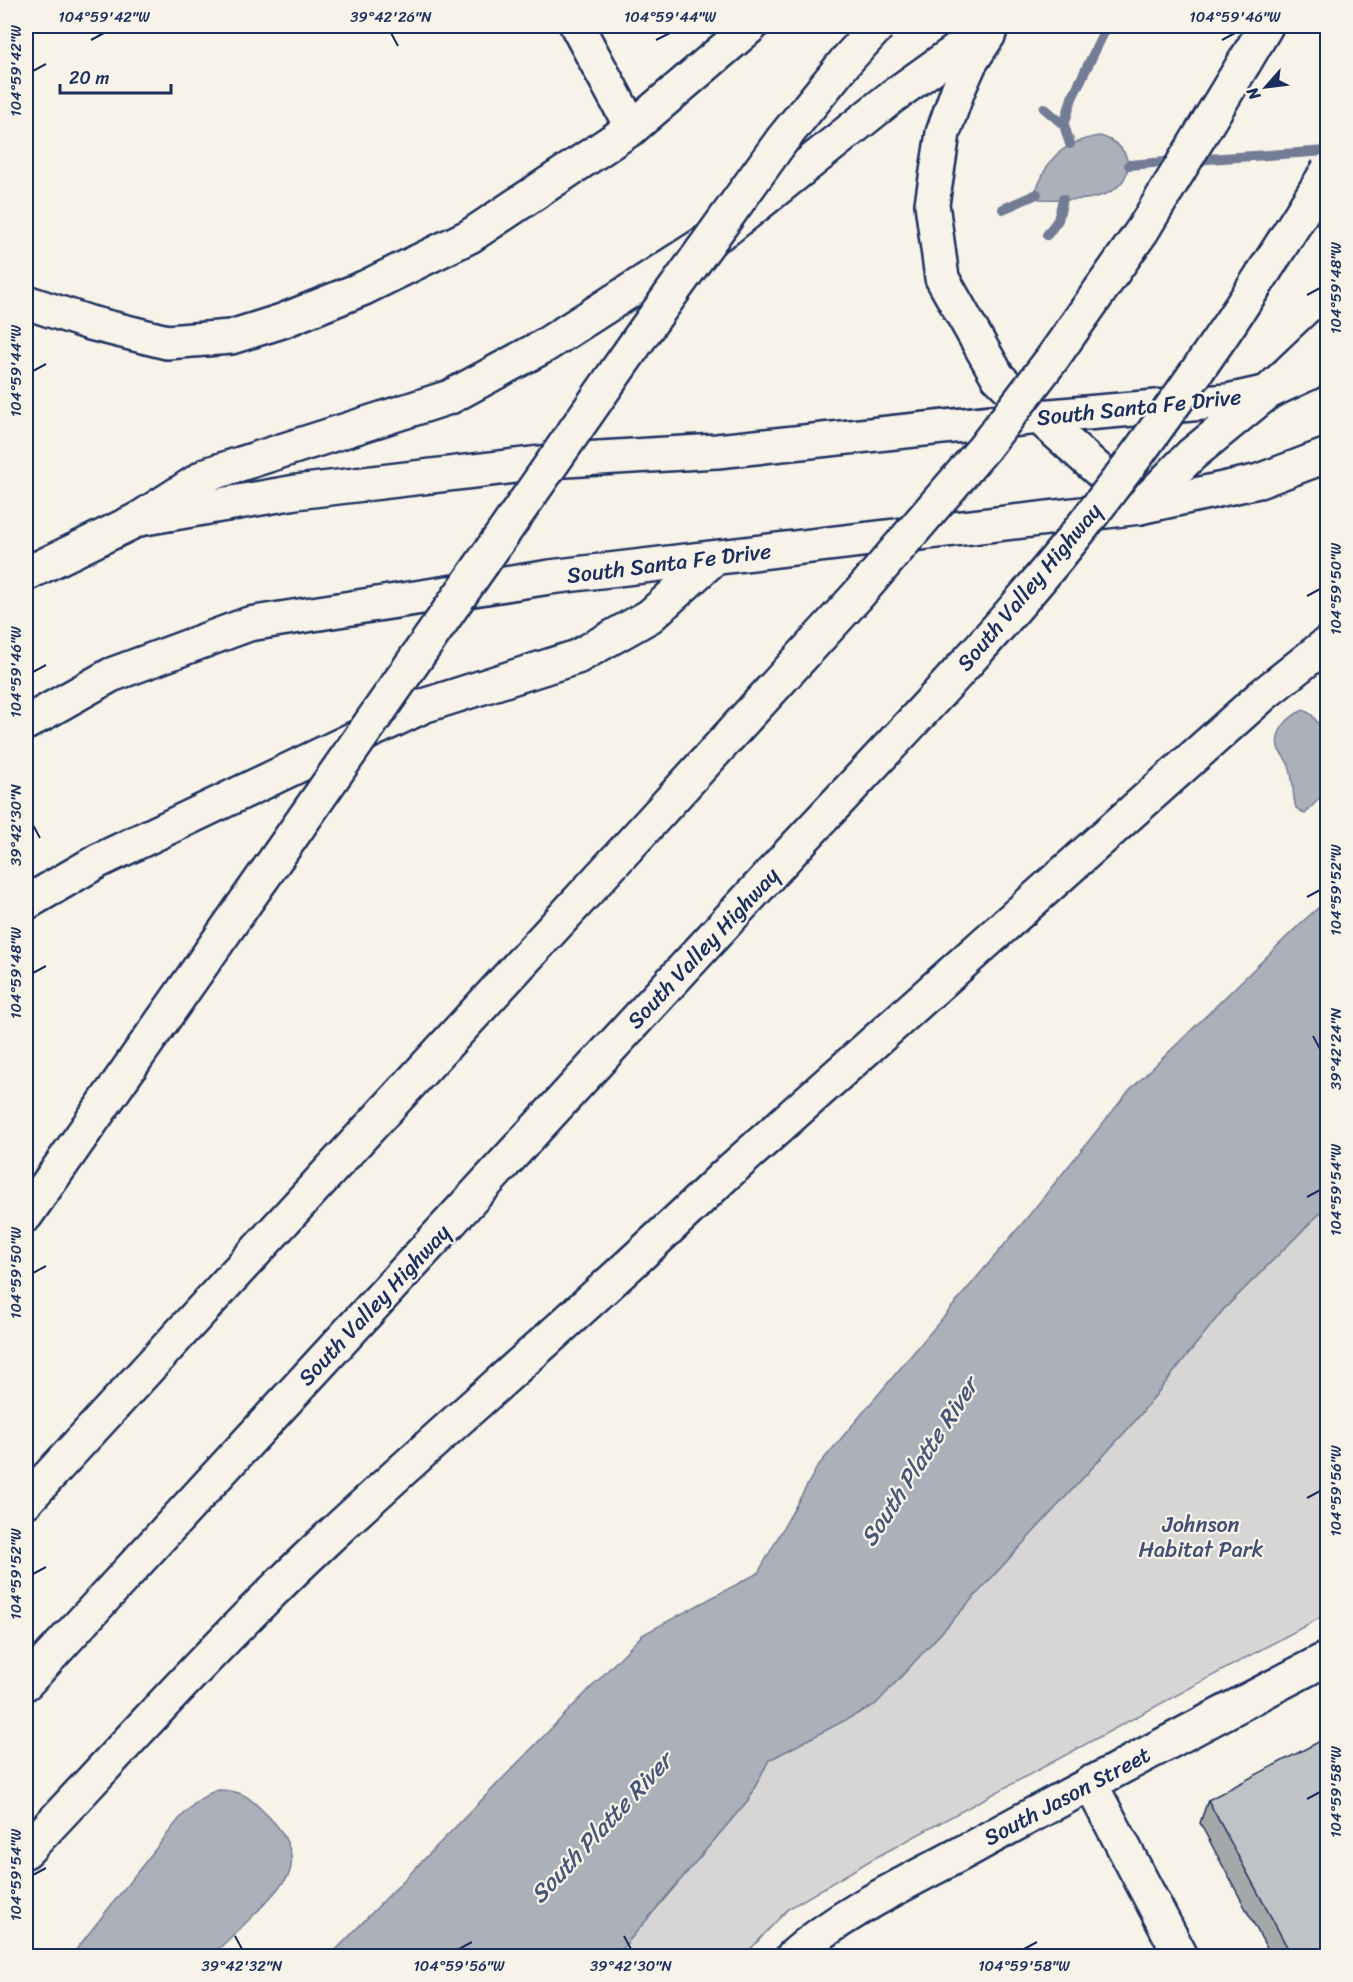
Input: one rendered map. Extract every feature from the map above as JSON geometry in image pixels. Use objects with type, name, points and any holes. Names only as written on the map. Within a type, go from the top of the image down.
[{"type":"main road","points":[[577,26],[632,128]]},
{"type":"main road","points":[[26,302],[90,323],[167,342],[231,337],[282,321],[364,288],[470,236],[632,128],[751,26]]},
{"type":"main road","points":[[26,1215],[670,294],[782,140],[846,61],[878,26]]},
{"type":"main road","points":[[993,26],[970,63],[943,133],[932,204],[942,278],[998,377],[1039,417],[1140,507],[1191,455],[1268,392],[1328,335]]},
{"type":"main road","points":[[139,519],[209,474],[450,397],[544,346],[728,228],[893,96],[993,26]]},
{"type":"main road","points":[[26,1501],[858,596],[984,448],[1052,359],[1142,231],[1266,26]]},
{"type":"main road","name":"South Valley Highway","points":[[26,1683],[957,673],[1074,537],[1141,450],[1234,320],[1328,170]]},
{"type":"main road","name":"South Santa Fe Drive","points":[[26,574],[139,519],[296,492],[566,460],[717,451],[1039,417],[1227,401],[1268,392],[1328,364]]},
{"type":"main road","name":"South Santa Fe Drive","points":[[26,723],[111,675],[249,624],[550,578],[1140,507],[1259,481],[1328,455]]},
{"type":"main road","points":[[26,903],[98,861],[423,706],[577,657],[650,616],[714,558]]},
{"type":"main road","points":[[26,1851],[200,1665],[327,1539],[659,1239],[723,1177],[1264,694],[1328,643]]},
{"type":"main road","name":"South Jason Street","points":[[801,1949],[846,1918],[1090,1783],[1327,1658]]},
{"type":"main road","points":[[1090,1783],[1181,1956]]},
{"type":"green space","name":"Johnson Habitat Park","points":[[1327,1206],[1327,1614],[871,1860],[788,1909],[744,1956],[616,1956],[748,1800],[769,1760],[876,1704],[1135,1421],[1223,1310]]},
{"type":"water","points":[[1100,136],[1112,141],[1121,148],[1126,156],[1128,166],[1121,183],[1112,191],[1093,198],[1039,199],[1035,191],[1046,168],[1058,153],[1085,139]]},
{"type":"water","points":[[1304,710],[1312,715],[1327,736],[1327,790],[1305,814],[1296,808],[1291,771],[1277,743],[1280,731],[1288,720]]},
{"type":"water","name":"South Platte River","points":[[1327,900],[1327,1206],[1223,1310],[1135,1421],[876,1704],[769,1760],[748,1800],[616,1956],[330,1956],[642,1635],[758,1573],[818,1466],[1026,1219],[1128,1092]]},
{"type":"water","points":[[215,1790],[225,1790],[246,1796],[270,1818],[288,1845],[291,1868],[287,1878],[269,1900],[211,1956],[71,1956],[180,1818],[197,1801]]},
{"type":"building","points":[[1328,1737],[1328,1953],[1321,1956],[1292,1956],[1208,1800]]},
{"type":"waterway","points":[[1064,125],[1072,98],[1107,26]]},
{"type":"waterway","points":[[1044,108],[1064,125],[1070,144]]},
{"type":"waterway","points":[[1193,160],[1328,151]]},
{"type":"waterway","points":[[1129,165],[1178,161]]},
{"type":"waterway","points":[[1003,209],[1037,194]]},
{"type":"waterway","points":[[1047,235],[1058,220],[1063,199]]}]
